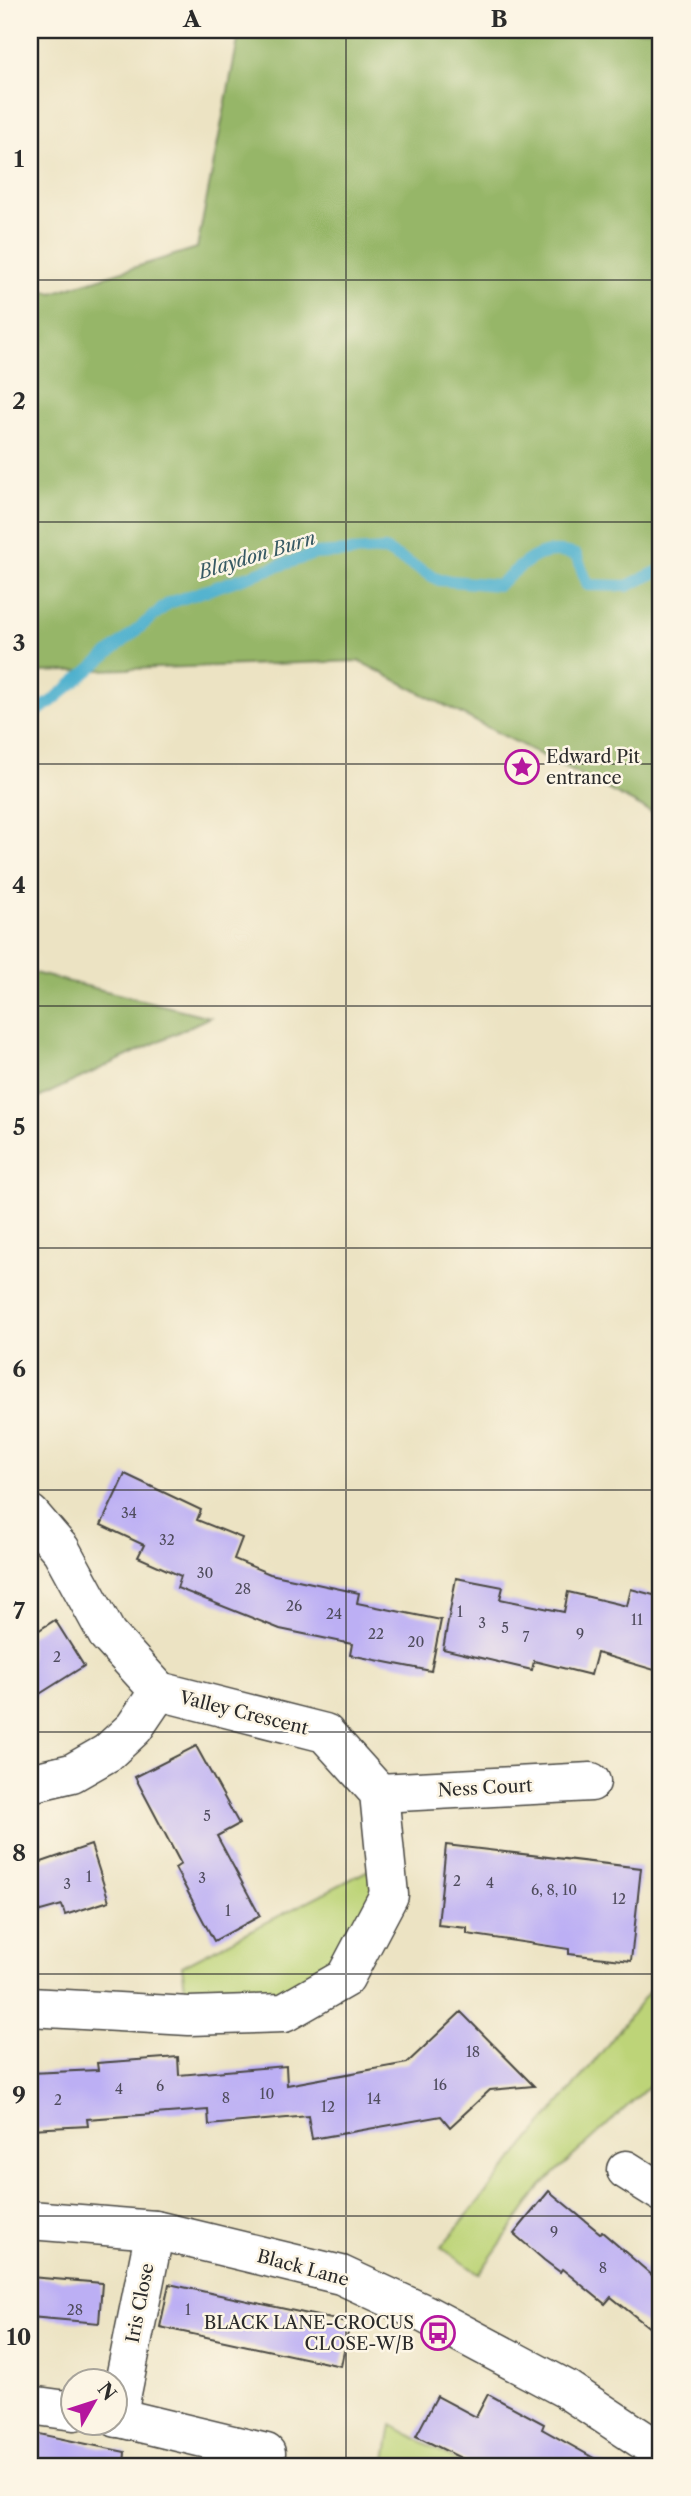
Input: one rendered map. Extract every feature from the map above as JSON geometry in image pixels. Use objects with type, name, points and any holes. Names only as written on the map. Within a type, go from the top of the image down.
[{"type":"street","name":"Valley Crescent","points":[[30,1514],[61,1550],[107,1634],[159,1691],[326,1733],[379,1793]]},
{"type":"street","points":[[30,1783],[72,1773],[107,1752],[134,1728],[159,1691]]},
{"type":"street","name":"Ness Court","points":[[379,1793],[591,1782]]},
{"type":"street","points":[[30,2007],[189,2016],[284,2013],[345,1978],[388,1895],[379,1793]]},
{"type":"street","points":[[626,2170],[661,2192]]},
{"type":"street","name":"Black Lane","points":[[30,2220],[155,2230],[341,2276],[425,2314],[566,2389],[661,2452]]},
{"type":"street","name":"Iris Close","points":[[127,2366],[155,2230]]},
{"type":"street","points":[[30,2405],[60,2409]]},
{"type":"street","name":"Iris Close","points":[[130,2420],[266,2453]]},
{"type":"green space","points":[[240,30],[661,30],[661,817],[359,661],[39,672],[30,664],[30,287],[52,293],[197,248]]},
{"type":"green space","points":[[30,972],[210,1017],[30,1102]]},
{"type":"green space","points":[[386,1861],[345,1978],[189,2016],[182,1966]]},
{"type":"green space","points":[[661,1976],[661,2075],[541,2186],[479,2274],[441,2247],[598,2057]]},
{"type":"green space","points":[[392,2425],[466,2466],[385,2466]]},
{"type":"building","points":[[125,1474],[201,1510],[197,1520],[242,1538],[234,1559],[270,1574],[359,1593],[357,1603],[441,1620],[431,1671],[350,1655],[352,1644],[280,1629],[177,1588],[181,1576],[138,1557],[144,1545],[101,1525]]},
{"type":"building","points":[[456,1578],[503,1587],[500,1599],[564,1612],[568,1592],[627,1606],[631,1589],[661,1597],[661,1672],[597,1653],[591,1675],[534,1661],[532,1670],[443,1649]]},
{"type":"building","points":[[55,1620],[84,1666],[30,1700],[30,1636]]},
{"type":"building","points":[[196,1746],[239,1824],[217,1836],[260,1916],[214,1941],[175,1868],[181,1864],[135,1777]]},
{"type":"building","points":[[91,1845],[109,1901],[65,1915],[62,1905],[30,1914],[30,1866]]},
{"type":"building","points":[[446,1845],[641,1868],[631,1961],[569,1954],[569,1949],[467,1934],[467,1928],[438,1925]]},
{"type":"building","points":[[461,2012],[534,2086],[490,2090],[450,2127],[441,2116],[312,2139],[308,2116],[209,2125],[208,2110],[87,2119],[88,2126],[30,2129],[30,2073],[98,2070],[97,2063],[178,2057],[179,2075],[286,2066],[287,2085],[407,2063]]},
{"type":"building","points":[[549,2191],[661,2283],[661,2337],[611,2297],[605,2304],[562,2269],[560,2272],[544,2260],[514,2234]]},
{"type":"building","points":[[30,2277],[102,2283],[99,2323],[30,2317]]},
{"type":"building","points":[[169,2284],[350,2323],[341,2366],[160,2327]]},
{"type":"building","points":[[488,2394],[544,2424],[542,2429],[608,2466],[477,2466],[416,2436],[437,2396],[476,2417]]},
{"type":"building","points":[[30,2432],[125,2452],[124,2466],[30,2466]]},
{"type":"waterway","name":"Blaydon Burn","points":[[30,716],[52,701],[169,603],[314,554],[385,550],[439,580],[498,585],[533,558],[552,552],[576,555],[588,585],[627,586],[661,570]]},
{"type":"place","name":"Edward Pit entrance","points":[[522,767]]},
{"type":"place","name":"BLACK LANE-CROCUS CLOSE-W/B","points":[[438,2333]]}]
